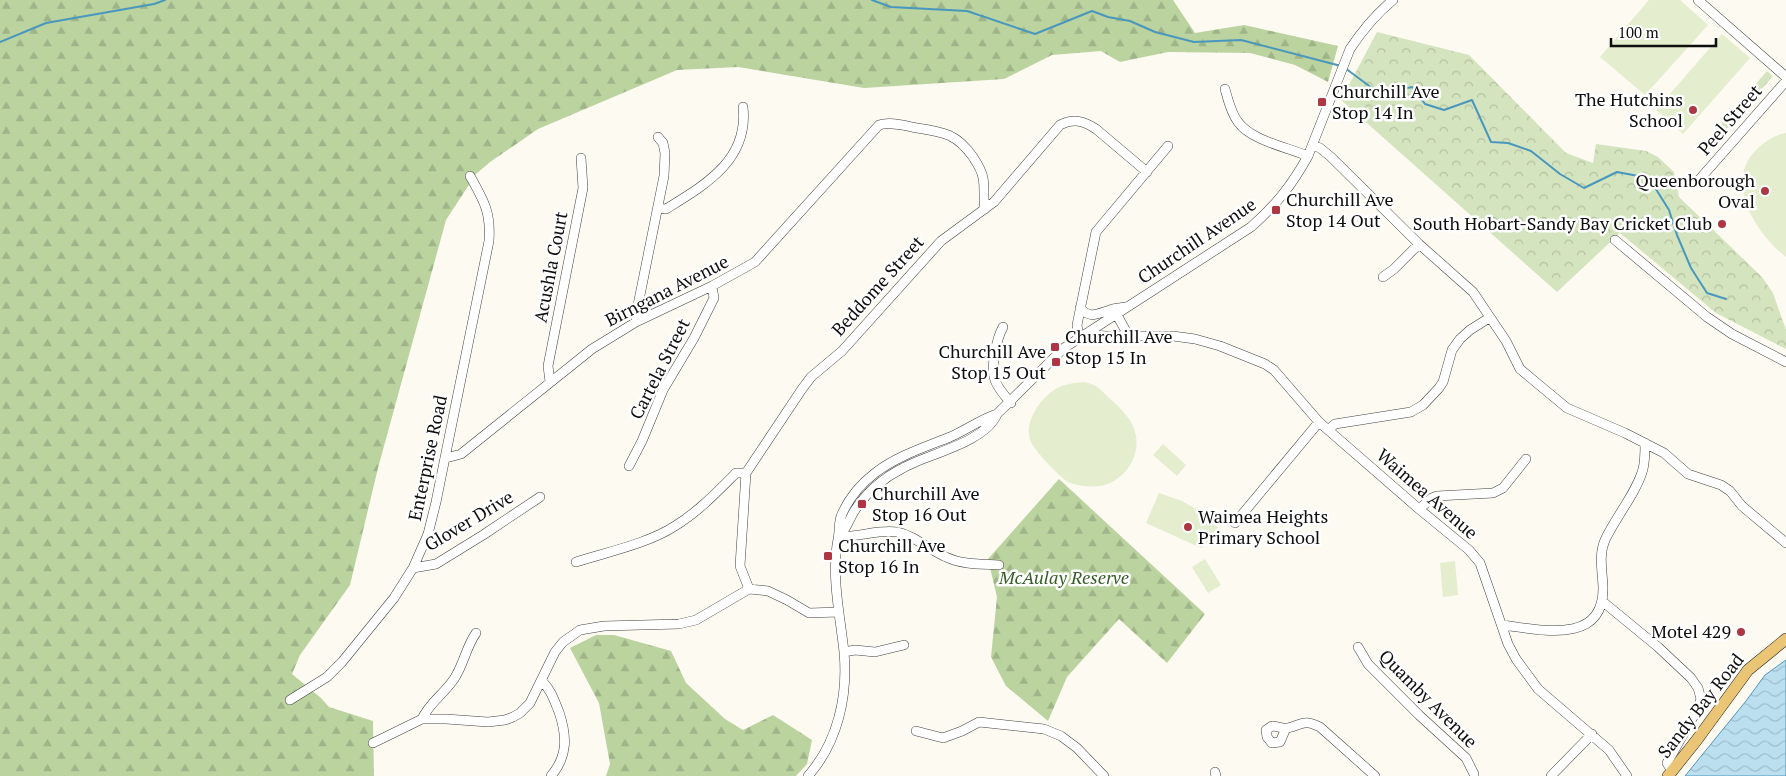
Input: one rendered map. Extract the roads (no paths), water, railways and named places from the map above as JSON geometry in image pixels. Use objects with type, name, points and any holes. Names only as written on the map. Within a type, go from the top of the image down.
[{"type":"main road","name":"Sandy Bay Road","points":[[1670,773],[1748,670],[1786,639]]},
{"type":"street","name":"Churchill Avenue","points":[[808,776],[825,754],[837,725],[844,695],[844,652],[835,568],[839,536],[838,527],[842,514],[859,488],[873,474],[897,459],[967,430],[985,418],[998,414],[1060,352],[1251,227],[1274,206],[1308,156],[1345,59],[1359,35],[1394,0]]},
{"type":"street","points":[[1698,0],[1786,77]]},
{"type":"street","name":"Peel Street","points":[[1698,181],[1786,81]]},
{"type":"street","points":[[1226,89],[1234,116],[1242,127],[1267,142],[1308,156]]},
{"type":"street","points":[[658,208],[666,209],[697,190],[733,155],[740,142],[744,128],[743,107]]},
{"type":"street","name":"Beddome Street","points":[[749,589],[740,566],[746,473],[811,377],[842,350],[940,241],[994,202],[1060,125],[1069,121],[1087,123],[1147,172]]},
{"type":"street","name":"Birngana Avenue","points":[[446,458],[460,454],[592,349],[636,322],[747,268],[763,256],[879,125],[894,124],[940,131],[958,139],[980,170],[983,178],[985,209]]},
{"type":"street","points":[[636,322],[666,162],[663,143],[658,137]]},
{"type":"street","points":[[1079,338],[1077,325],[1096,232],[1168,146]]},
{"type":"street","points":[[1313,146],[1320,148],[1331,156],[1419,244],[1473,292],[1506,341],[1520,369],[1567,408],[1664,453],[1688,474],[1721,485],[1730,491],[1742,506],[1786,543]]},
{"type":"street","name":"Acushla Court","points":[[550,382],[548,366],[583,188],[581,158]]},
{"type":"street","name":"Enterprise Road","points":[[290,700],[327,677],[342,662],[394,598],[414,568],[428,534],[446,458],[489,241],[489,218],[486,204],[470,176]]},
{"type":"street","points":[[1615,240],[1707,317],[1732,334],[1786,362]]},
{"type":"street","points":[[1383,277],[1394,269],[1419,244]]},
{"type":"street","name":"Cartela Street","points":[[629,466],[642,441],[663,390],[694,338],[714,298],[712,286]]},
{"type":"street","points":[[1080,308],[1084,312],[1094,315],[1112,309],[1128,307]]},
{"type":"street","points":[[1117,315],[1128,336]]},
{"type":"street","points":[[1328,430],[1335,424],[1411,412],[1423,406],[1440,388],[1452,350],[1460,339],[1489,318]]},
{"type":"street","points":[[1003,327],[997,338],[994,378],[1011,402]]},
{"type":"street","name":"Waimea Avenue","points":[[1090,331],[1096,335],[1105,336],[1173,336],[1195,339],[1220,346],[1265,364],[1274,370],[1283,378],[1319,422],[1469,550],[1480,563],[1516,659],[1538,689],[1610,750],[1627,776]]},
{"type":"street","points":[[1235,523],[1319,422]]},
{"type":"street","points":[[1502,625],[1563,631],[1575,629],[1590,622],[1599,611],[1602,601],[1601,549],[1643,470],[1645,443]]},
{"type":"street","points":[[1419,509],[1437,496],[1493,493],[1503,488],[1526,460]]},
{"type":"street","points":[[576,562],[652,537],[674,527],[691,515],[736,473],[746,473]]},
{"type":"street","name":"Glover Drive","points":[[414,568],[436,564],[484,536],[540,497]]},
{"type":"street","points":[[839,536],[896,532],[916,540],[944,557],[964,563],[1000,565]]},
{"type":"street","points":[[374,743],[422,719],[446,718],[488,722],[505,720],[520,713],[530,703],[555,652],[563,642],[580,630],[604,626],[678,624],[696,620],[749,589],[768,591],[808,613],[839,612]]},
{"type":"street","points":[[1602,601],[1658,647],[1691,678],[1698,688],[1701,698],[1697,710],[1667,763],[1670,773]]},
{"type":"street","points":[[422,719],[427,709],[454,680],[469,643],[476,633]]},
{"type":"street","points":[[844,652],[855,650],[875,652],[904,645]]},
{"type":"street","name":"Quamby Avenue","points":[[1358,647],[1372,669],[1466,758],[1473,775]]},
{"type":"street","points":[[542,681],[551,690],[566,738],[560,763],[551,776]]},
{"type":"street","points":[[916,731],[942,738],[962,731],[979,722],[1044,729],[1061,736],[1077,748],[1104,776]]},
{"type":"street","points":[[1286,728],[1300,723],[1311,723],[1320,727],[1375,776]]},
{"type":"street","points":[[1551,776],[1592,734]]},
{"type":"water","points":[[1786,660],[1786,776],[1685,776],[1765,675]]},
{"type":"waterway","points":[[0,42],[46,23],[154,4],[165,0]]},
{"type":"waterway","points":[[872,0],[891,7],[967,11],[1035,34],[1092,11],[1108,17],[1130,21],[1155,32],[1194,42],[1241,40],[1341,66]]},
{"type":"waterway","points":[[1345,68],[1380,94],[1412,87],[1425,104],[1444,110],[1472,100],[1491,142],[1508,143],[1531,151],[1560,174],[1584,188],[1617,172],[1649,178],[1669,210],[1691,268],[1707,293],[1726,299]]},
{"type":"place","name":"Churchill Ave Stop 14 In","points":[[1322,102]]},
{"type":"place","name":"The Hutchins School","points":[[1693,110]]},
{"type":"place","name":"Queenborough Oval","points":[[1765,191]]},
{"type":"place","name":"Churchill Ave Stop 14 Out","points":[[1276,210]]},
{"type":"place","name":"South Hobart-Sandy Bay Cricket Club","points":[[1722,224]]},
{"type":"place","name":"Churchill Ave Stop 15 In","points":[[1055,347]]},
{"type":"place","name":"Churchill Ave Stop 15 Out","points":[[1056,362]]},
{"type":"place","name":"Churchill Ave Stop 16 Out","points":[[862,504]]},
{"type":"place","name":"Waimea Heights Primary School","points":[[1188,527]]},
{"type":"place","name":"Churchill Ave Stop 16 In","points":[[828,556]]},
{"type":"place","name":"Motel 429","points":[[1741,632]]},
{"type":"park label","name":"McAulay Reserve","points":[[1064,578]]}]
